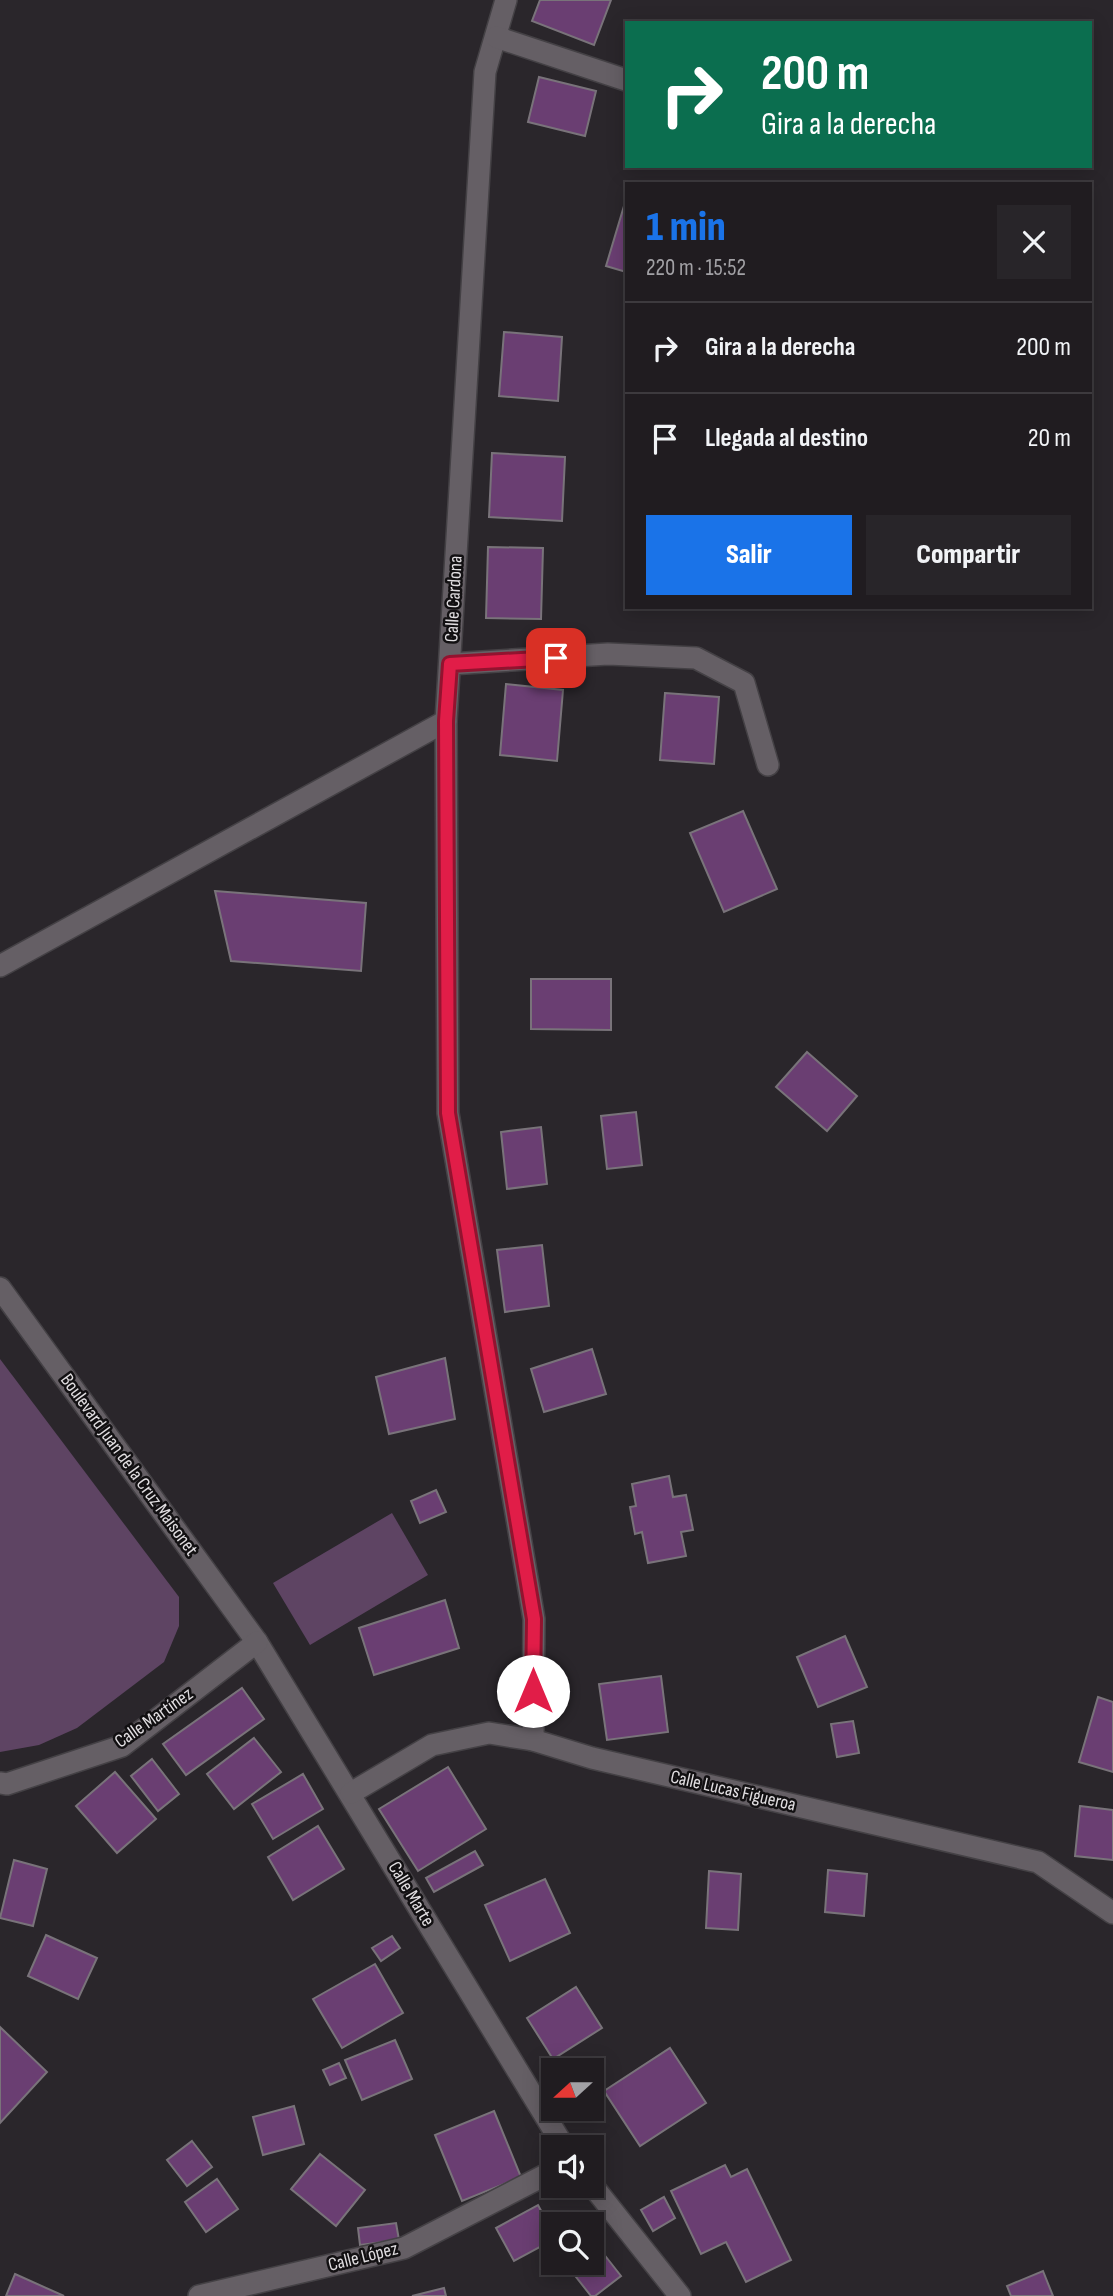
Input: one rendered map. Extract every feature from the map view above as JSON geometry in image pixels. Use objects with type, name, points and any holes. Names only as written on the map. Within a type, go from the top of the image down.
[{"type":"street","name":"Calle Cardona","points":[[506,0],[485,72],[446,721],[448,1113],[534,1619],[533,1740]]},
{"type":"street","points":[[496,37],[625,80]]},
{"type":"street","points":[[450,664],[608,654],[696,658],[744,683],[768,765]]},
{"type":"street","points":[[0,966],[446,721]]},
{"type":"street","name":"Boulevard Juan de la Cruz Maisonet","points":[[0,1288],[257,1642]]},
{"type":"street","name":"Calle Martínez","points":[[0,1783],[8,1784],[122,1745],[257,1642]]},
{"type":"street","name":"Calle Marte","points":[[257,1642],[557,2135]]},
{"type":"street","name":"Calle Lucas Figueroa","points":[[351,1793],[432,1745],[489,1733],[533,1740],[592,1758],[1038,1862],[1113,1913]]},
{"type":"street","name":"Calle López","points":[[199,2296],[404,2248],[541,2177]]},
{"type":"street","points":[[602,2198],[679,2295]]},
{"type":"shaded area","points":[[0,1359],[179,1597],[179,1626],[164,1662],[77,1728],[39,1745],[0,1752]]},
{"type":"shaded area","points":[[392,1513],[428,1575],[310,1645],[273,1583]]},
{"type":"building","points":[[540,0],[611,0],[594,45],[532,21]]},
{"type":"building","points":[[539,77],[596,91],[585,136],[528,122]]},
{"type":"building","points":[[624,206],[625,272],[606,266]]},
{"type":"building","points":[[504,332],[562,337],[558,401],[499,396]]},
{"type":"building","points":[[492,453],[565,457],[562,521],[489,517]]},
{"type":"building","points":[[488,547],[543,548],[541,619],[486,618]]},
{"type":"building","points":[[506,684],[563,690],[557,761],[500,755]]},
{"type":"building","points":[[665,693],[719,697],[714,764],[660,760]]},
{"type":"building","points":[[743,811],[777,889],[724,912],[690,833]]},
{"type":"building","points":[[215,891],[366,903],[361,971],[231,961]]},
{"type":"building","points":[[531,979],[611,979],[611,1030],[531,1029]]},
{"type":"building","points":[[807,1052],[857,1096],[827,1131],[776,1087]]},
{"type":"building","points":[[636,1112],[642,1165],[607,1169],[601,1116]]},
{"type":"building","points":[[541,1127],[547,1184],[507,1189],[501,1132]]},
{"type":"building","points":[[542,1245],[549,1306],[505,1312],[497,1250]]},
{"type":"building","points":[[592,1349],[606,1394],[544,1412],[531,1369]]},
{"type":"building","points":[[445,1358],[455,1419],[389,1434],[376,1377]]},
{"type":"building","points":[[669,1476],[673,1497],[686,1495],[693,1530],[681,1532],[686,1556],[648,1563],[642,1532],[635,1534],[630,1507],[636,1506],[632,1484]]},
{"type":"building","points":[[436,1490],[446,1512],[420,1523],[411,1501]]},
{"type":"building","points":[[445,1600],[459,1648],[374,1675],[359,1628]]},
{"type":"building","points":[[845,1636],[867,1687],[818,1707],[797,1657]]},
{"type":"building","points":[[661,1676],[668,1732],[607,1740],[599,1684]]},
{"type":"building","points":[[242,1688],[264,1719],[186,1775],[163,1744]]},
{"type":"building","points":[[1098,1697],[1113,1702],[1113,1772],[1079,1762]]},
{"type":"building","points":[[853,1721],[859,1753],[837,1757],[831,1724]]},
{"type":"building","points":[[254,1738],[281,1772],[234,1809],[207,1774]]},
{"type":"building","points":[[152,1759],[179,1794],[158,1811],[131,1776]]},
{"type":"building","points":[[448,1767],[486,1829],[418,1871],[379,1809]]},
{"type":"building","points":[[115,1772],[156,1819],[117,1853],[76,1806]]},
{"type":"building","points":[[303,1774],[323,1809],[273,1839],[252,1804]]},
{"type":"building","points":[[1080,1806],[1113,1810],[1113,1860],[1075,1856]]},
{"type":"building","points":[[318,1826],[344,1869],[293,1900],[268,1857]]},
{"type":"building","points":[[475,1851],[483,1865],[434,1892],[426,1878]]},
{"type":"building","points":[[14,1860],[47,1869],[33,1926],[0,1918]]},
{"type":"building","points":[[828,1870],[867,1874],[864,1916],[825,1912]]},
{"type":"building","points":[[709,1871],[741,1874],[738,1930],[706,1928]]},
{"type":"building","points":[[545,1879],[570,1933],[510,1961],[485,1905]]},
{"type":"building","points":[[46,1935],[97,1958],[78,1999],[28,1976]]},
{"type":"building","points":[[392,1936],[400,1948],[381,1961],[372,1948]]},
{"type":"building","points":[[375,1964],[403,2013],[342,2048],[313,1999]]},
{"type":"building","points":[[576,1987],[602,2028],[552,2058],[527,2018]]},
{"type":"building","points":[[0,2027],[47,2072],[0,2123]]},
{"type":"building","points":[[395,2040],[412,2079],[362,2100],[345,2060]]},
{"type":"building","points":[[670,2048],[706,2103],[640,2146],[604,2091]]},
{"type":"building","points":[[339,2063],[346,2078],[330,2085],[323,2070]]},
{"type":"building","points":[[294,2106],[304,2144],[263,2155],[253,2117]]},
{"type":"building","points":[[494,2111],[521,2177],[462,2201],[435,2135]]},
{"type":"building","points":[[192,2141],[212,2167],[187,2186],[167,2160]]},
{"type":"building","points":[[320,2154],[365,2190],[336,2226],[291,2189]]},
{"type":"building","points":[[725,2165],[731,2177],[747,2169],[791,2260],[746,2282],[726,2242],[701,2254],[671,2191]]},
{"type":"building","points":[[217,2179],[238,2209],[206,2232],[185,2202]]},
{"type":"building","points":[[664,2197],[675,2218],[653,2231],[641,2210]]},
{"type":"building","points":[[538,2205],[542,2212],[541,2246],[514,2261],[496,2228]]},
{"type":"building","points":[[396,2223],[399,2240],[360,2245],[358,2228]]},
{"type":"building","points":[[604,2254],[621,2276],[595,2296],[591,2296],[574,2275],[604,2275]]},
{"type":"building","points":[[1043,2271],[1053,2296],[1011,2296],[1007,2286]]},
{"type":"building","points":[[15,2274],[64,2296],[6,2296]]},
{"type":"building","points":[[444,2288],[446,2296],[412,2296]]},
{"type":"route","points":[[533,1691],[534,1619],[448,1113],[446,721],[450,664],[556,658]]}]
